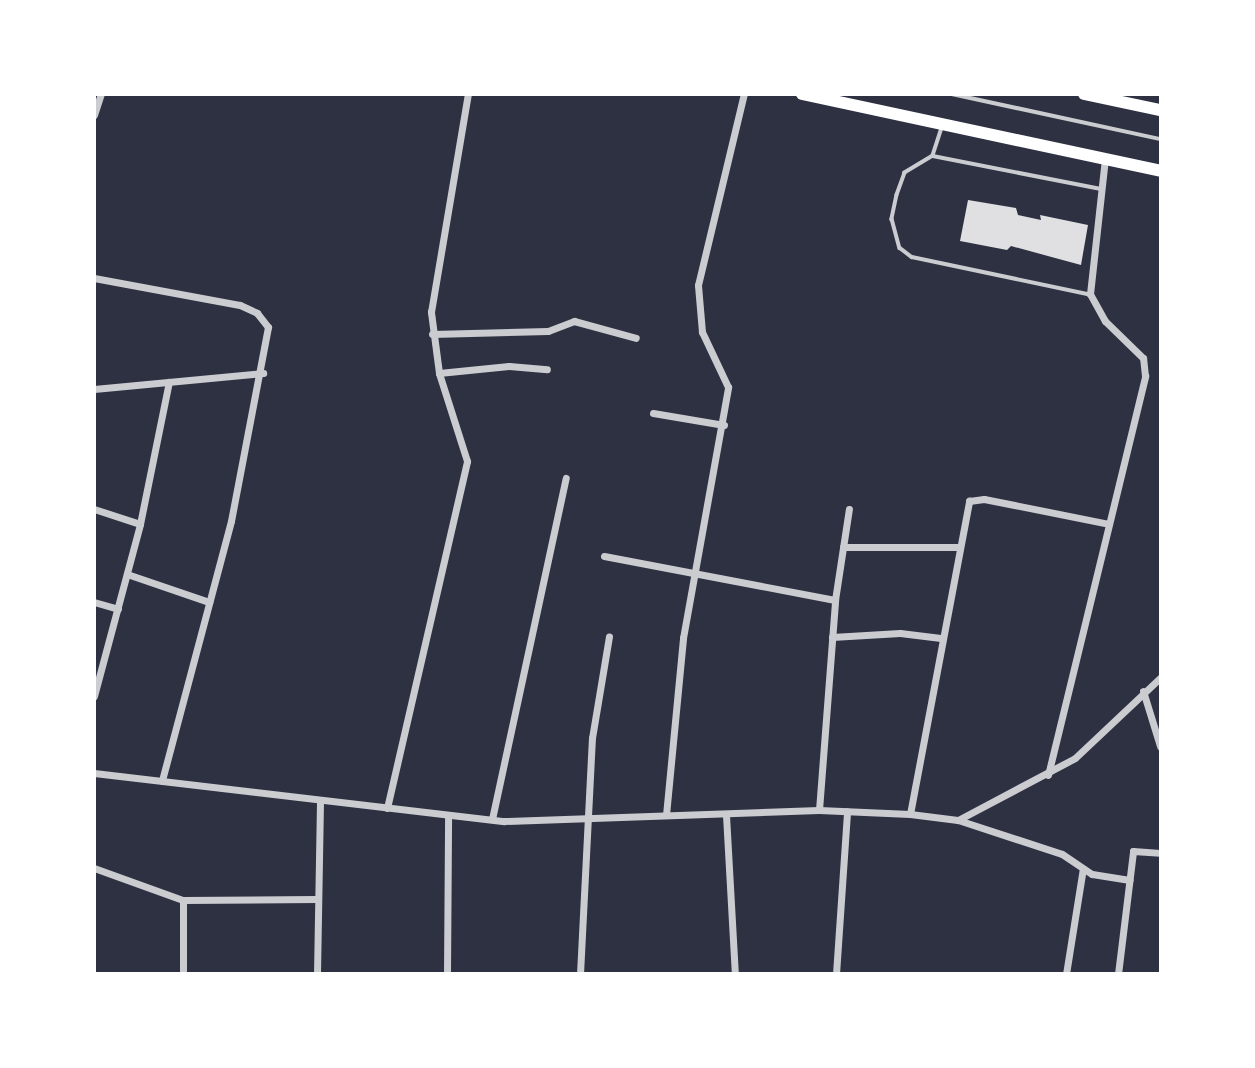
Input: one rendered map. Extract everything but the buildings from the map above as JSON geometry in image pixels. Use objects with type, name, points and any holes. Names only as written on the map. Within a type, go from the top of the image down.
[{"type":"highway","points":[[802,94],[944,122],[1160,171]]},
{"type":"highway","points":[[1084,94],[1160,110]]},
{"type":"street","points":[[94,115],[101,94]]},
{"type":"street","points":[[387,808],[467,461],[439,373],[432,334],[433,292],[468,94]]},
{"type":"street","points":[[666,815],[694,574],[724,425],[727,378],[702,332],[697,302],[744,94]]},
{"type":"street","points":[[1048,775],[1146,366],[1105,321],[1090,295],[1105,159]]},
{"type":"street","points":[[94,278],[240,305],[264,318],[268,335],[263,373],[209,601],[162,781]]},
{"type":"street","points":[[432,334],[548,331],[574,321],[636,338]]},
{"type":"street","points":[[439,373],[509,366],[547,369]]},
{"type":"street","points":[[94,389],[263,373]]},
{"type":"street","points":[[94,696],[140,524],[170,382]]},
{"type":"street","points":[[653,413],[724,425]]},
{"type":"street","points":[[492,819],[566,478]]},
{"type":"street","points":[[910,814],[965,508],[975,498],[1109,524]]},
{"type":"street","points":[[94,509],[140,524]]},
{"type":"street","points":[[820,810],[835,600],[849,509]]},
{"type":"street","points":[[843,547],[957,547]]},
{"type":"street","points":[[604,556],[835,600]]},
{"type":"street","points":[[127,574],[209,601]]},
{"type":"street","points":[[94,602],[118,609]]},
{"type":"street","points":[[832,637],[900,633],[941,638]]},
{"type":"street","points":[[580,974],[585,820],[596,702],[609,636]]},
{"type":"street","points":[[958,820],[1048,775],[1075,758],[1143,691],[1160,678]]},
{"type":"street","points":[[1143,691],[1160,746]]},
{"type":"street","points":[[94,773],[320,802],[492,819],[585,820],[820,810],[910,814],[958,820],[1062,854],[1092,874],[1130,880]]},
{"type":"street","points":[[317,974],[320,802]]},
{"type":"street","points":[[836,974],[847,811]]},
{"type":"street","points":[[726,814],[734,974]]},
{"type":"street","points":[[447,974],[449,815]]},
{"type":"street","points":[[1118,974],[1133,851],[1160,853]]},
{"type":"street","points":[[94,868],[183,900],[317,899]]},
{"type":"street","points":[[1066,974],[1083,868]]},
{"type":"street","points":[[183,900],[183,974]]},
{"type":"lane","points":[[952,94],[1160,139]]},
{"type":"lane","points":[[944,122],[933,156],[905,173],[897,195],[892,219],[900,248],[912,257],[1090,295]]},
{"type":"lane","points":[[933,156],[1101,189]]}]
